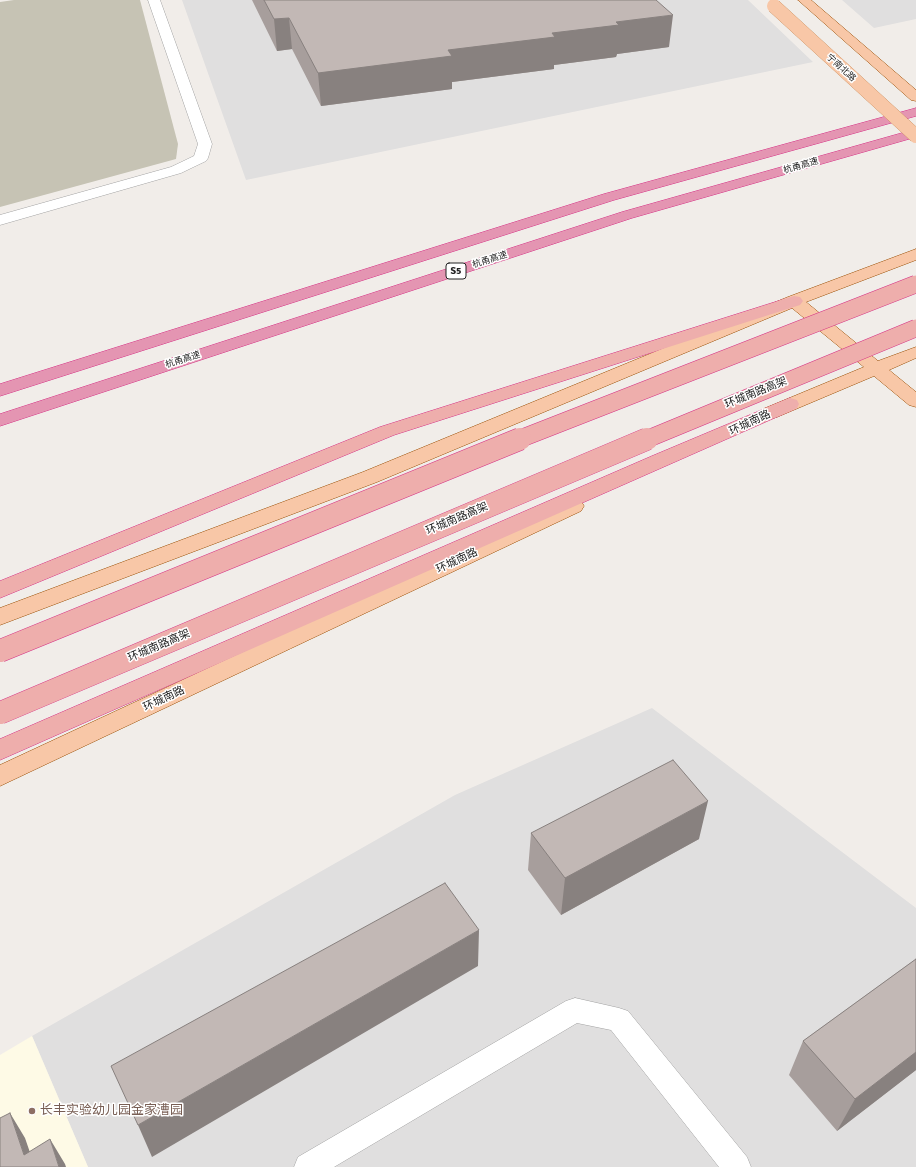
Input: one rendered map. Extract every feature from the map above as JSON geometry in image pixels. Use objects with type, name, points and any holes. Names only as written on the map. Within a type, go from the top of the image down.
[{"type":"highway","name":"杭甬高速","points":[[0,390],[609,197],[916,112]]},
{"type":"highway","name":"杭甬高速","points":[[0,420],[627,215],[916,134]]},
{"type":"highway","points":[[0,651],[490,451],[916,284]]},
{"type":"highway","points":[[0,590],[387,431],[794,302]]},
{"type":"highway","name":"环城南路高架","points":[[0,713],[747,397],[916,328]]},
{"type":"highway","points":[[0,750],[637,469],[790,404]]},
{"type":"main road","points":[[806,2],[916,98]]},
{"type":"main road","name":"宁南北路","points":[[770,3],[916,134]]},
{"type":"main road","points":[[0,617],[370,477],[794,302],[916,254]]},
{"type":"main road","points":[[794,302],[916,401]]},
{"type":"main road","name":"环城南路","points":[[0,776],[790,404],[916,352]]},
{"type":"street","points":[[0,220],[134,183],[176,170],[201,158],[205,144],[154,0]]},
{"type":"lane","points":[[308,1167],[575,1010],[619,1020],[721,1149],[737,1167]]},
{"type":"shaded area","points":[[14,0],[140,0],[178,144],[176,159],[0,207],[0,2]]},
{"type":"shaded area","points":[[182,0],[748,0],[813,62],[246,180]]},
{"type":"shaded area","points":[[842,0],[916,0],[916,19],[874,28]]},
{"type":"shaded area","points":[[652,708],[916,908],[916,1167],[88,1167],[32,1036],[455,795]]},
{"type":"shaded area","name":"长丰实验幼儿园金家漕园","points":[[32,1036],[88,1167],[0,1167],[0,1055]]},
{"type":"building","points":[[264,0],[656,0],[673,15],[616,22],[619,25],[552,33],[555,37],[448,50],[452,56],[318,73],[289,18],[274,19]]},
{"type":"building","points":[[673,760],[708,801],[565,878],[531,833]]},
{"type":"building","points":[[445,883],[479,930],[138,1125],[111,1066]]},
{"type":"building","points":[[916,959],[916,1052],[855,1099],[803,1041]]},
{"type":"building","points":[[10,1113],[24,1155],[50,1139],[59,1167],[0,1167],[0,1118]]},
{"type":"place","name":"长丰实验幼儿园金家漕园","points":[[32,1111]]}]
